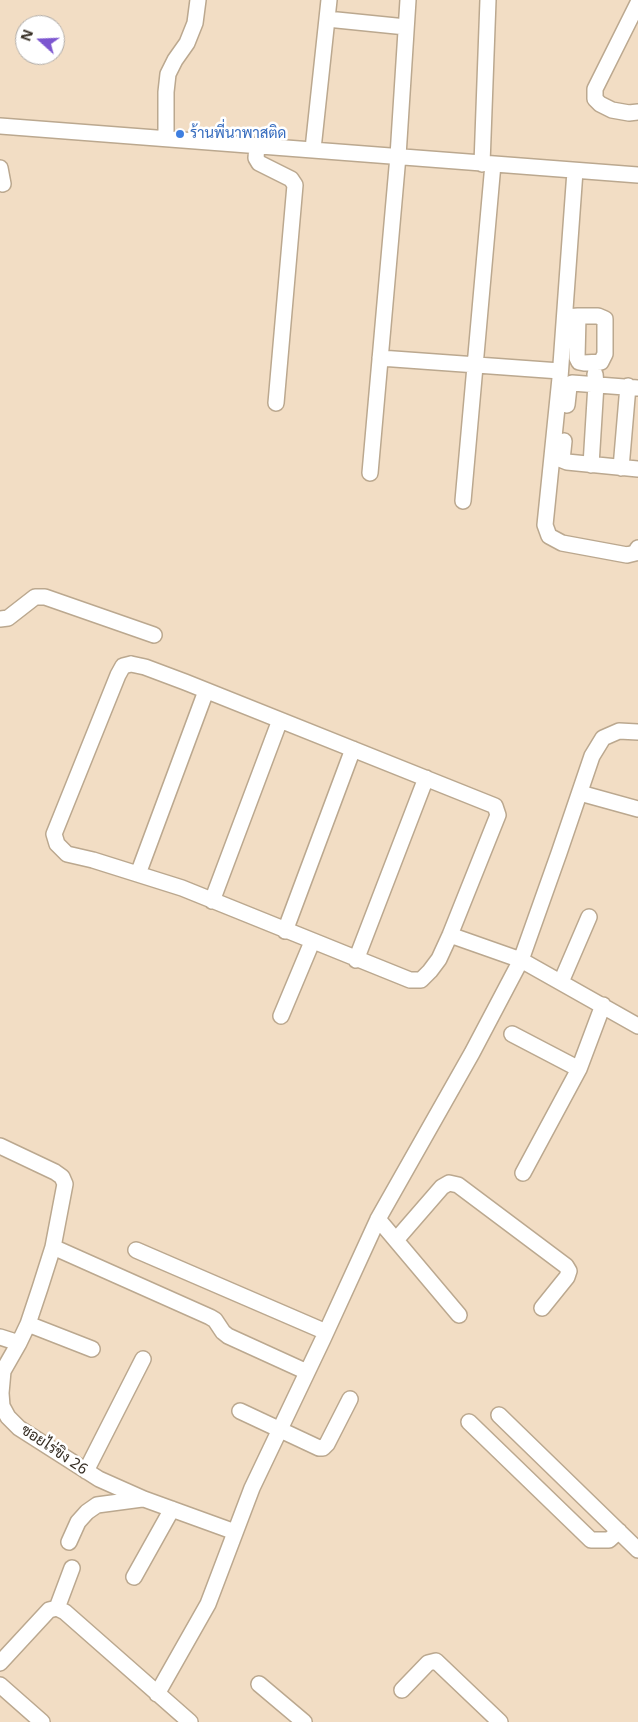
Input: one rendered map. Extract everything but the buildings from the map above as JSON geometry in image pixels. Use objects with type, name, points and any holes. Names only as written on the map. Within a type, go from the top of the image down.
[{"type":"street","points":[[166,138],[168,74],[187,43],[195,23],[198,0]]},
{"type":"street","points":[[312,149],[329,0]]},
{"type":"street","points":[[370,473],[398,156],[408,0]]},
{"type":"street","points":[[463,501],[475,364],[488,164],[488,0]]},
{"type":"street","points":[[638,3],[595,88],[595,99],[600,104],[612,110],[629,113],[638,112]]},
{"type":"street","points":[[327,19],[406,26]]},
{"type":"street","points":[[0,126],[638,175]]},
{"type":"street","points":[[257,145],[256,158],[260,163],[291,179],[295,185],[276,403]]},
{"type":"street","points":[[0,168],[3,184]]},
{"type":"street","points":[[575,171],[571,316],[560,372],[545,525],[549,536],[562,543],[627,555],[635,553],[638,548]]},
{"type":"street","points":[[571,316],[598,316],[605,319],[605,354],[601,362],[579,362],[571,316]]},
{"type":"street","points":[[380,358],[560,372]]},
{"type":"street","points":[[591,465],[596,384],[594,362]]},
{"type":"street","points":[[620,468],[633,387],[572,383],[569,387],[562,460],[591,465],[620,468],[638,469]]},
{"type":"street","points":[[0,619],[8,618],[35,597],[45,597],[154,635]]},
{"type":"street","points":[[131,664],[145,667],[206,691],[495,806],[498,815],[450,935],[439,958],[421,980],[410,980],[356,960],[182,888],[93,860],[67,854],[57,844],[54,834],[123,666],[131,664]]},
{"type":"street","points":[[138,874],[206,691]]},
{"type":"street","points":[[212,901],[280,720]]},
{"type":"street","points":[[157,1694],[208,1604],[252,1488],[308,1372],[378,1219],[472,1053],[521,960],[592,756],[603,738],[619,731],[638,732]]},
{"type":"street","points":[[285,931],[353,749]]},
{"type":"street","points":[[356,960],[426,778]]},
{"type":"street","points":[[580,793],[638,809]]},
{"type":"street","points":[[561,982],[589,917]]},
{"type":"street","points":[[450,935],[521,960],[638,1026]]},
{"type":"street","points":[[281,1016],[312,942]]},
{"type":"street","points":[[523,1173],[579,1069],[603,1005]]},
{"type":"street","points":[[512,1034],[579,1069]]},
{"type":"street","name":"ซอยไร่ขิง 26","points":[[0,1146],[55,1172],[62,1177],[65,1184],[53,1247],[28,1324],[19,1343],[1,1371],[2,1406],[8,1417],[19,1428],[99,1479],[144,1499],[235,1532]]},
{"type":"street","points":[[396,1240],[442,1187],[449,1183],[458,1185],[566,1266],[569,1271],[567,1277],[542,1308]]},
{"type":"street","points":[[378,1219],[459,1315]]},
{"type":"street","points":[[53,1247],[210,1317],[215,1320],[228,1336],[308,1372]]},
{"type":"street","points":[[136,1250],[326,1332]]},
{"type":"street","points":[[28,1324],[92,1349]]},
{"type":"street","points":[[0,1337],[19,1343]]},
{"type":"street","points":[[86,1471],[142,1359]]},
{"type":"street","points":[[240,1411],[318,1448],[323,1448],[327,1444],[350,1399]]},
{"type":"street","points":[[499,1415],[638,1550]]},
{"type":"street","points":[[469,1422],[590,1540],[609,1540],[619,1531]]},
{"type":"street","points":[[69,1542],[78,1522],[86,1512],[97,1505],[144,1499]]},
{"type":"street","points":[[134,1577],[172,1509]]},
{"type":"street","points":[[57,1608],[72,1568]]},
{"type":"street","points":[[0,1664],[49,1610],[57,1608],[65,1612],[190,1722]]},
{"type":"street","points":[[402,1690],[428,1663],[436,1661],[500,1722]]},
{"type":"street","points":[[259,1684],[304,1722]]},
{"type":"street","points":[[0,1685],[42,1722]]},
{"type":"place","name":"ร้านพี่นาพาสติด","points":[[180,134]]}]
